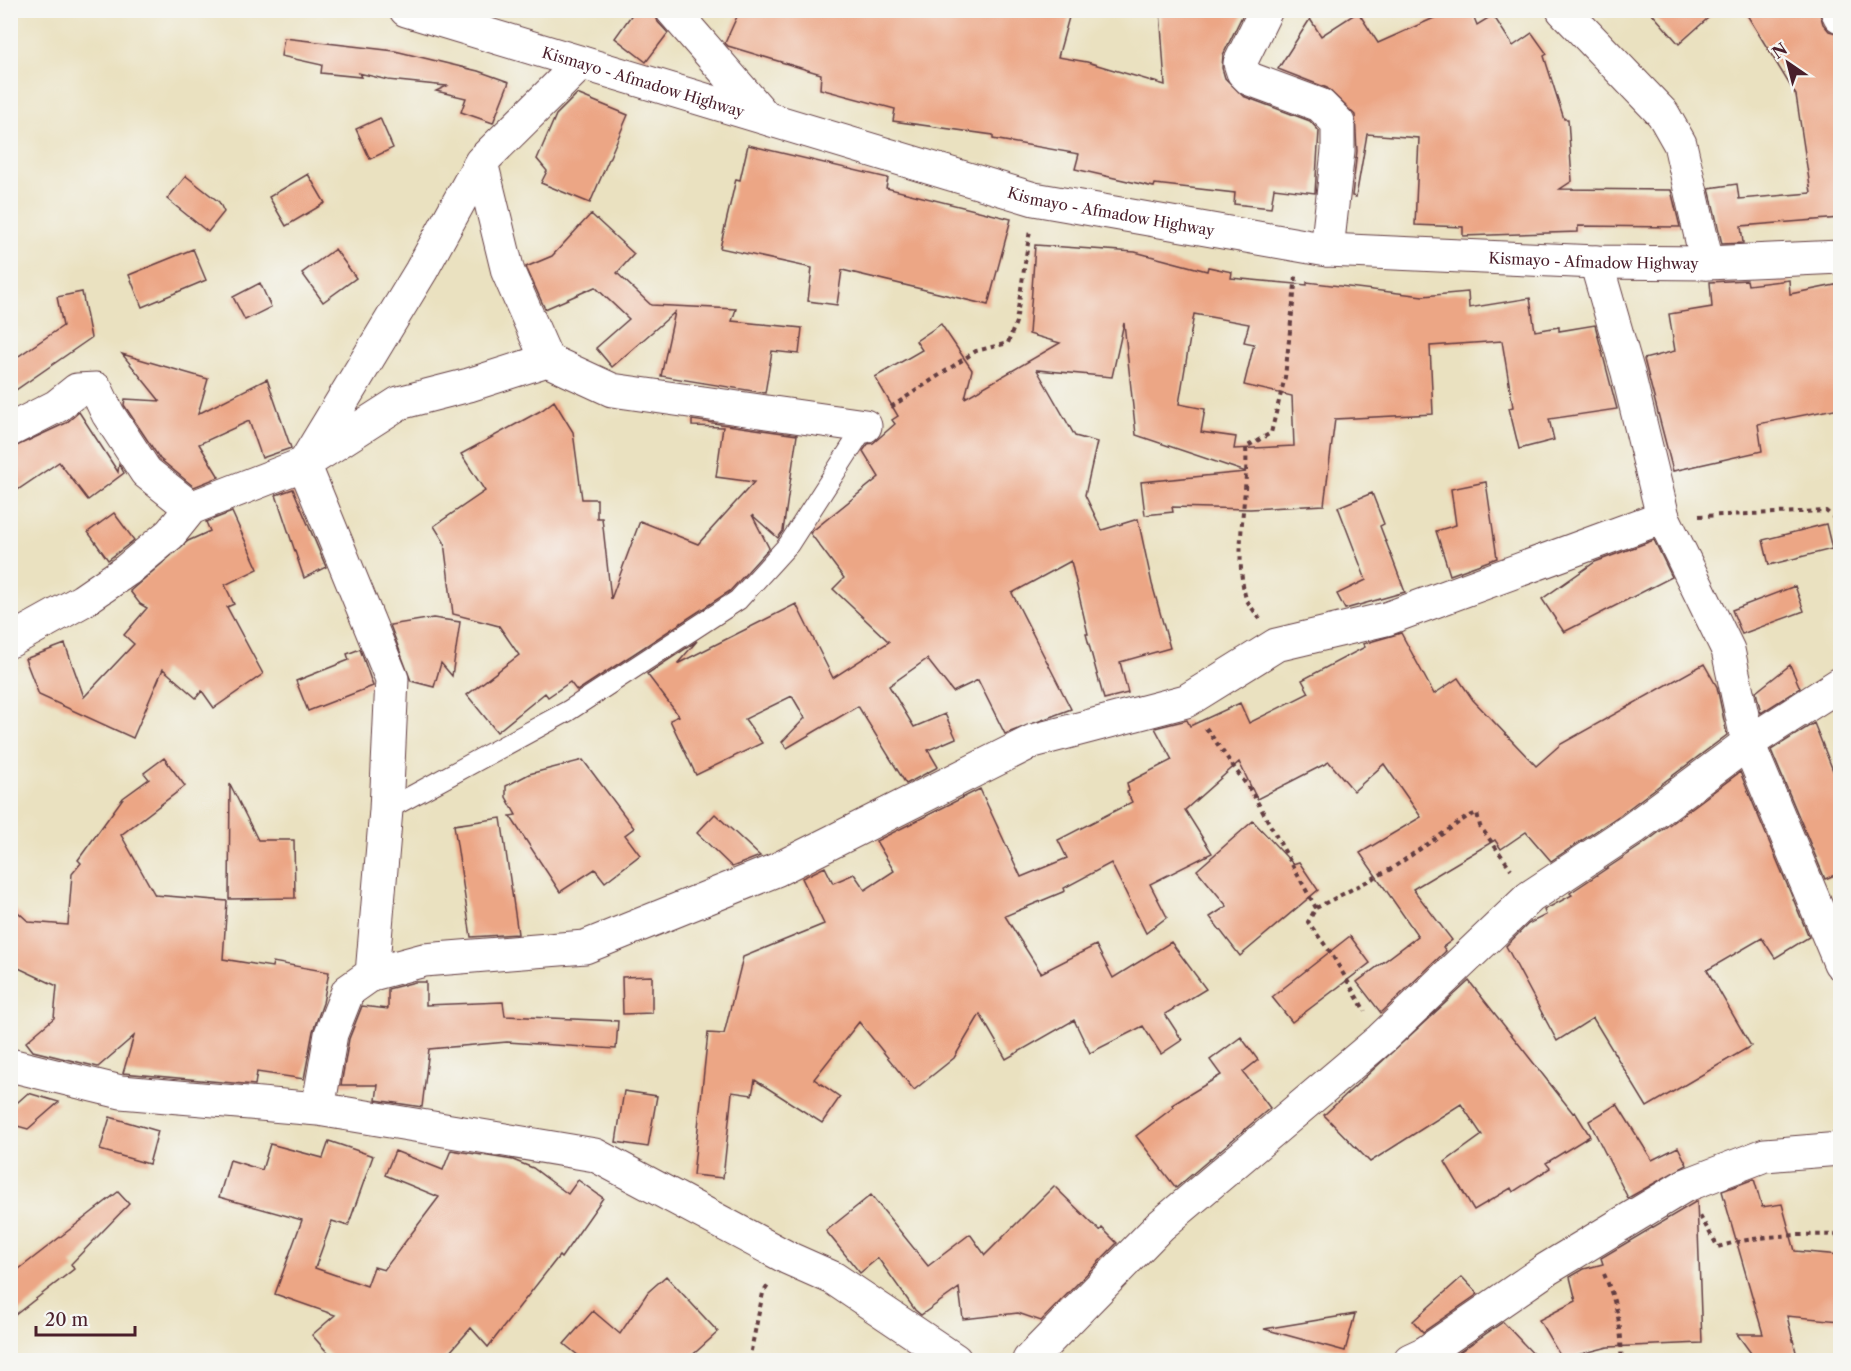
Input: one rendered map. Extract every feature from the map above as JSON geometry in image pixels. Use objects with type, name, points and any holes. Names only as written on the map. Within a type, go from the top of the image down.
[{"type":"street","name":"Kismayo - Afmadow Highway","points":[[406,10],[1034,200],[1314,248],[1596,262],[1707,262],[1840,257]]},
{"type":"street","points":[[672,10],[765,117]]},
{"type":"street","points":[[1266,10],[1240,63],[1243,72],[1250,80],[1320,105],[1338,123],[1338,151],[1314,248]]},
{"type":"street","points":[[1563,10],[1663,114],[1669,124],[1680,144],[1707,262]]},
{"type":"street","points":[[1837,10],[1840,16]]},
{"type":"street","points":[[304,464],[421,271],[481,162],[581,63]]},
{"type":"street","points":[[481,162],[508,272],[547,360],[612,390],[865,426]]},
{"type":"street","points":[[1596,262],[1628,373],[1663,517],[1728,650],[1748,743],[1840,963]]},
{"type":"street","points":[[10,641],[82,601],[127,570],[170,534],[191,508],[304,464],[399,403],[469,385],[547,360]]},
{"type":"street","points":[[10,430],[57,406],[77,390],[96,389],[108,414],[146,472],[191,508]]},
{"type":"street","points":[[304,464],[392,679],[386,810],[372,974]]},
{"type":"street","points":[[318,1109],[331,1034],[348,991],[372,974],[424,960],[585,947],[776,870],[1033,741],[1186,701],[1276,645],[1386,619],[1663,517]]},
{"type":"street","points":[[1029,1360],[1160,1226],[1381,1039],[1530,897],[1631,830],[1748,743],[1840,684]]},
{"type":"street","points":[[10,1065],[121,1092],[318,1109],[595,1155],[788,1257],[833,1278],[955,1360]]},
{"type":"street","points":[[1410,1360],[1425,1353],[1546,1269],[1684,1186],[1765,1155],[1840,1149]]},
{"type":"lane","points":[[386,810],[568,711],[738,600],[789,544],[865,426]]},
{"type":"path","points":[[865,426],[914,389],[976,351],[1008,343],[1016,322],[1034,200]]},
{"type":"path","points":[[1276,645],[1245,596],[1240,530],[1245,501],[1246,447],[1271,433],[1314,248]]},
{"type":"path","points":[[1663,517],[1826,511],[1840,523]]},
{"type":"path","points":[[1186,701],[1253,794],[1316,908]]},
{"type":"path","points":[[1381,1039],[1331,953],[1308,922],[1316,908],[1391,869],[1467,817],[1477,813],[1480,826],[1530,897]]},
{"type":"path","points":[[1684,1186],[1719,1247],[1733,1242],[1840,1235]]},
{"type":"path","points":[[1590,1243],[1615,1299],[1622,1339],[1621,1360]]},
{"type":"path","points":[[749,1360],[763,1293],[788,1257]]},
{"type":"building","points":[[635,10],[654,10],[658,22],[668,33],[646,62],[615,38]]},
{"type":"building","points":[[740,10],[1071,10],[1058,57],[1087,62],[1165,85],[1160,10],[1245,10],[1223,55],[1222,68],[1225,78],[1243,96],[1310,121],[1319,131],[1315,193],[1274,188],[1271,208],[1234,204],[1235,193],[1155,184],[1154,187],[1075,169],[1079,154],[993,139],[993,135],[893,121],[895,109],[820,89],[821,74],[728,46],[725,43]]},
{"type":"building","points":[[1452,10],[1471,10],[1477,25],[1493,15],[1513,46],[1532,33],[1547,54],[1544,56],[1564,119],[1568,119],[1572,181],[1560,189],[1671,190],[1680,227],[1578,226],[1578,232],[1463,236],[1463,227],[1415,225],[1419,138],[1367,134],[1356,197],[1352,196],[1357,151],[1355,115],[1327,88],[1278,69],[1310,19],[1321,36],[1358,12],[1378,43]]},
{"type":"building","points":[[1649,10],[1717,10],[1679,44]]},
{"type":"building","points":[[1744,10],[1819,10],[1823,24],[1829,31],[1840,34],[1840,218],[1741,226],[1743,243],[1722,244],[1709,188],[1737,184],[1739,199],[1811,193],[1796,95]]},
{"type":"building","points":[[284,38],[395,51],[478,71],[509,82],[493,123],[461,112],[466,98],[436,91],[447,86],[388,80],[359,73],[361,77],[321,73],[322,65],[281,56]]},
{"type":"building","points":[[577,94],[628,115],[590,203],[541,183],[547,171],[537,159],[556,115]]},
{"type":"building","points":[[380,118],[393,148],[370,159],[356,129]]},
{"type":"building","points":[[748,145],[888,178],[886,188],[1011,219],[988,305],[842,270],[837,305],[808,301],[812,268],[720,248],[736,179],[740,180]]},
{"type":"building","points":[[308,174],[325,203],[286,226],[269,197]]},
{"type":"building","points":[[186,176],[219,202],[224,212],[208,232],[167,199]]},
{"type":"building","points":[[591,214],[634,254],[617,273],[651,305],[736,309],[732,321],[802,328],[799,354],[772,351],[765,393],[661,376],[675,312],[612,367],[596,348],[629,319],[595,287],[545,309],[526,267],[552,256]]},
{"type":"building","points":[[1035,245],[1135,252],[1207,271],[1208,267],[1232,272],[1231,278],[1307,285],[1307,282],[1423,296],[1468,292],[1469,308],[1530,298],[1535,331],[1559,327],[1559,331],[1595,325],[1617,409],[1549,419],[1554,440],[1519,449],[1509,408],[1513,407],[1502,341],[1430,346],[1433,414],[1335,419],[1324,505],[1250,509],[1172,507],[1173,512],[1145,515],[1141,482],[1246,472],[1136,435],[1124,323],[1112,377],[1037,370],[1075,436],[1097,442],[1085,495],[1102,530],[1138,519],[1152,584],[1170,648],[1120,662],[1128,693],[1104,699],[1086,634],[1088,634],[1071,561],[1012,593],[1071,709],[1005,734],[978,680],[953,692],[927,659],[889,686],[914,727],[945,714],[956,738],[928,750],[938,767],[906,784],[858,706],[787,748],[782,742],[805,718],[792,696],[745,719],[762,743],[696,775],[670,720],[679,716],[647,674],[697,641],[677,664],[796,604],[833,678],[889,642],[833,589],[844,578],[810,533],[879,477],[863,451],[868,444],[873,443],[895,424],[892,420],[898,416],[875,377],[922,350],[916,341],[941,324],[972,370],[965,398],[1060,343],[1029,334]],"holes":[[[1194,314],[1249,324],[1244,342],[1254,344],[1244,385],[1292,396],[1294,446],[1234,449],[1236,437],[1201,432],[1205,409],[1179,404]]]},
{"type":"building","points":[[193,249],[206,280],[142,307],[129,275]]},
{"type":"building","points":[[335,249],[356,278],[323,302],[302,273]]},
{"type":"building","points":[[1747,280],[1748,285],[1789,280],[1790,294],[1840,284],[1840,408],[1758,424],[1762,451],[1673,471],[1644,359],[1675,351],[1669,314],[1712,307],[1710,282]]},
{"type":"building","points":[[260,283],[271,307],[245,320],[233,297]]},
{"type":"building","points":[[82,292],[91,338],[10,394],[10,362],[63,326],[57,297]]},
{"type":"building","points":[[122,354],[208,379],[198,414],[267,379],[291,448],[262,458],[249,421],[199,444],[219,477],[194,487],[160,459],[124,405],[125,399],[160,401]]},
{"type":"building","points":[[554,401],[573,432],[582,499],[597,499],[597,518],[602,518],[611,599],[640,521],[698,544],[754,482],[716,477],[723,427],[692,426],[692,420],[797,435],[783,531],[778,538],[752,515],[769,548],[730,591],[577,691],[570,682],[548,697],[545,693],[497,732],[467,695],[519,655],[499,626],[453,614],[444,542],[434,526],[485,491],[461,454],[542,410]]},
{"type":"building","points":[[79,412],[118,472],[119,464],[124,473],[88,500],[59,462],[10,495],[10,449],[66,423]]},
{"type":"building","points":[[1486,482],[1497,558],[1450,575],[1436,531],[1456,525],[1451,489]]},
{"type":"building","points":[[293,489],[326,567],[304,578],[276,495]]},
{"type":"building","points":[[1372,493],[1384,524],[1380,526],[1405,592],[1345,609],[1337,594],[1366,580],[1338,507]]},
{"type":"building","points":[[232,512],[258,569],[225,585],[234,604],[227,607],[263,674],[214,708],[202,691],[196,698],[163,669],[133,738],[39,695],[25,659],[65,644],[84,697],[134,644],[124,635],[147,608],[140,604],[130,591],[188,541],[210,531],[206,522]]},
{"type":"building","points":[[114,513],[134,540],[108,560],[88,532]]},
{"type":"building","points":[[1826,524],[1832,549],[1769,565],[1763,540]]},
{"type":"building","points":[[1654,540],[1672,577],[1564,632],[1542,599],[1595,562]]},
{"type":"building","points":[[1795,586],[1804,611],[1742,634],[1732,610]]},
{"type":"building","points":[[433,618],[460,622],[452,676],[441,663],[434,687],[411,681],[390,625]]},
{"type":"building","points":[[1401,633],[1434,694],[1458,678],[1473,700],[1536,766],[1561,744],[1704,664],[1717,687],[1727,735],[1620,815],[1551,861],[1526,832],[1501,849],[1495,840],[1413,889],[1452,940],[1443,947],[1446,951],[1381,1013],[1357,982],[1418,936],[1360,853],[1421,817],[1384,764],[1354,791],[1329,762],[1257,799],[1239,762],[1185,810],[1212,853],[1150,884],[1167,917],[1146,933],[1111,863],[1064,888],[1065,891],[1005,916],[1041,973],[1096,945],[1113,978],[1171,942],[1206,989],[1165,1014],[1182,1040],[1161,1054],[1143,1026],[1090,1053],[1074,1020],[1006,1059],[980,1014],[954,1058],[914,1090],[859,1022],[814,1079],[840,1097],[822,1123],[755,1080],[752,1095],[732,1092],[723,1178],[693,1175],[708,1033],[724,1034],[743,957],[824,924],[802,878],[825,867],[833,883],[854,874],[865,890],[894,871],[876,841],[980,789],[1021,877],[1067,858],[1058,840],[1132,802],[1127,792],[1129,791],[1127,783],[1172,760],[1155,728],[1187,720],[1190,726],[1240,703],[1249,723],[1309,693],[1302,680],[1365,647],[1363,644]]},
{"type":"building","points":[[360,649],[373,686],[308,711],[296,681],[349,660],[347,654]]},
{"type":"building","points":[[1790,665],[1800,688],[1761,713],[1756,692]]},
{"type":"building","points":[[1814,723],[1840,788],[1840,873],[1825,879],[1771,750]]},
{"type":"building","points":[[164,758],[185,786],[121,835],[155,895],[227,901],[223,959],[272,967],[273,962],[329,972],[323,1003],[313,1031],[304,1079],[257,1072],[255,1085],[123,1073],[134,1036],[98,1067],[33,1051],[26,1042],[54,1018],[57,986],[10,964],[10,905],[29,922],[68,925],[72,874],[81,863],[78,860],[123,798],[149,779],[144,773]]},
{"type":"building","points":[[583,760],[634,828],[625,835],[640,855],[605,882],[595,869],[560,892],[510,816],[516,815],[506,797],[506,786],[529,774]]},
{"type":"building","points":[[1740,772],[1809,937],[1775,958],[1762,938],[1707,970],[1751,1046],[1647,1107],[1593,1018],[1557,1041],[1506,946],[1528,924],[1546,915],[1544,910],[1572,895],[1570,893],[1642,845]]},
{"type":"building","points":[[230,784],[258,840],[294,840],[295,898],[229,899]]},
{"type":"building","points":[[715,814],[760,856],[732,867],[697,833]]},
{"type":"building","points":[[501,818],[518,934],[471,937],[454,825]]},
{"type":"building","points":[[1253,821],[1293,864],[1299,862],[1318,890],[1240,956],[1210,917],[1227,906],[1197,870]]},
{"type":"building","points":[[1350,936],[1370,963],[1292,1022],[1272,997]]},
{"type":"building","points":[[652,976],[652,1013],[623,1014],[622,977]]},
{"type":"building","points":[[1469,981],[1573,1113],[1575,1112],[1590,1136],[1546,1163],[1550,1168],[1513,1192],[1511,1188],[1474,1210],[1445,1162],[1482,1135],[1461,1104],[1370,1162],[1324,1115]]},
{"type":"building","points":[[415,982],[426,982],[426,1005],[503,1002],[505,1016],[618,1021],[616,1049],[507,1042],[429,1049],[422,1107],[376,1100],[378,1085],[341,1085],[349,1039],[362,1006],[388,1009],[388,989]]},
{"type":"building","points":[[1241,1037],[1258,1060],[1243,1072],[1270,1108],[1176,1188],[1136,1136],[1174,1107],[1172,1105],[1221,1075],[1210,1060]]},
{"type":"building","points":[[624,1091],[657,1096],[648,1147],[616,1142]]},
{"type":"building","points":[[28,1093],[59,1102],[28,1129],[10,1124],[10,1109]]},
{"type":"building","points":[[1617,1104],[1652,1160],[1678,1147],[1687,1165],[1628,1198],[1589,1121]]},
{"type":"building","points":[[110,1117],[158,1131],[149,1164],[100,1150]]},
{"type":"building","points":[[329,1141],[373,1156],[348,1226],[332,1221],[315,1268],[367,1286],[374,1267],[384,1270],[439,1197],[385,1175],[395,1151],[443,1170],[451,1150],[513,1160],[533,1168],[568,1194],[578,1180],[603,1198],[561,1258],[559,1256],[488,1347],[471,1328],[443,1360],[334,1360],[312,1335],[335,1315],[275,1294],[302,1220],[219,1197],[230,1160],[262,1170],[270,1144],[323,1158]]},
{"type":"building","points":[[1754,1179],[1762,1207],[1782,1204],[1795,1251],[1840,1255],[1840,1321],[1787,1316],[1796,1352],[1784,1360],[1756,1360],[1737,1334],[1763,1334],[1722,1191]]},
{"type":"building","points":[[1054,1186],[1100,1231],[1102,1228],[1117,1243],[1041,1321],[1018,1313],[963,1319],[959,1288],[921,1315],[878,1258],[860,1273],[826,1231],[871,1195],[928,1266],[970,1234],[985,1255]]},
{"type":"building","points":[[118,1192],[129,1204],[71,1264],[74,1269],[10,1319],[10,1276]]},
{"type":"building","points":[[1697,1201],[1702,1343],[1608,1347],[1562,1359],[1539,1320],[1576,1301],[1570,1277],[1584,1269],[1603,1264],[1601,1258]]},
{"type":"building","points":[[666,1276],[718,1332],[687,1360],[584,1360],[564,1344],[593,1311],[620,1334],[648,1292]]},
{"type":"building","points":[[1462,1277],[1478,1294],[1423,1332],[1413,1321]]},
{"type":"building","points":[[1355,1314],[1345,1351],[1264,1329]]},
{"type":"building","points":[[1503,1322],[1539,1360],[1448,1360]]}]
